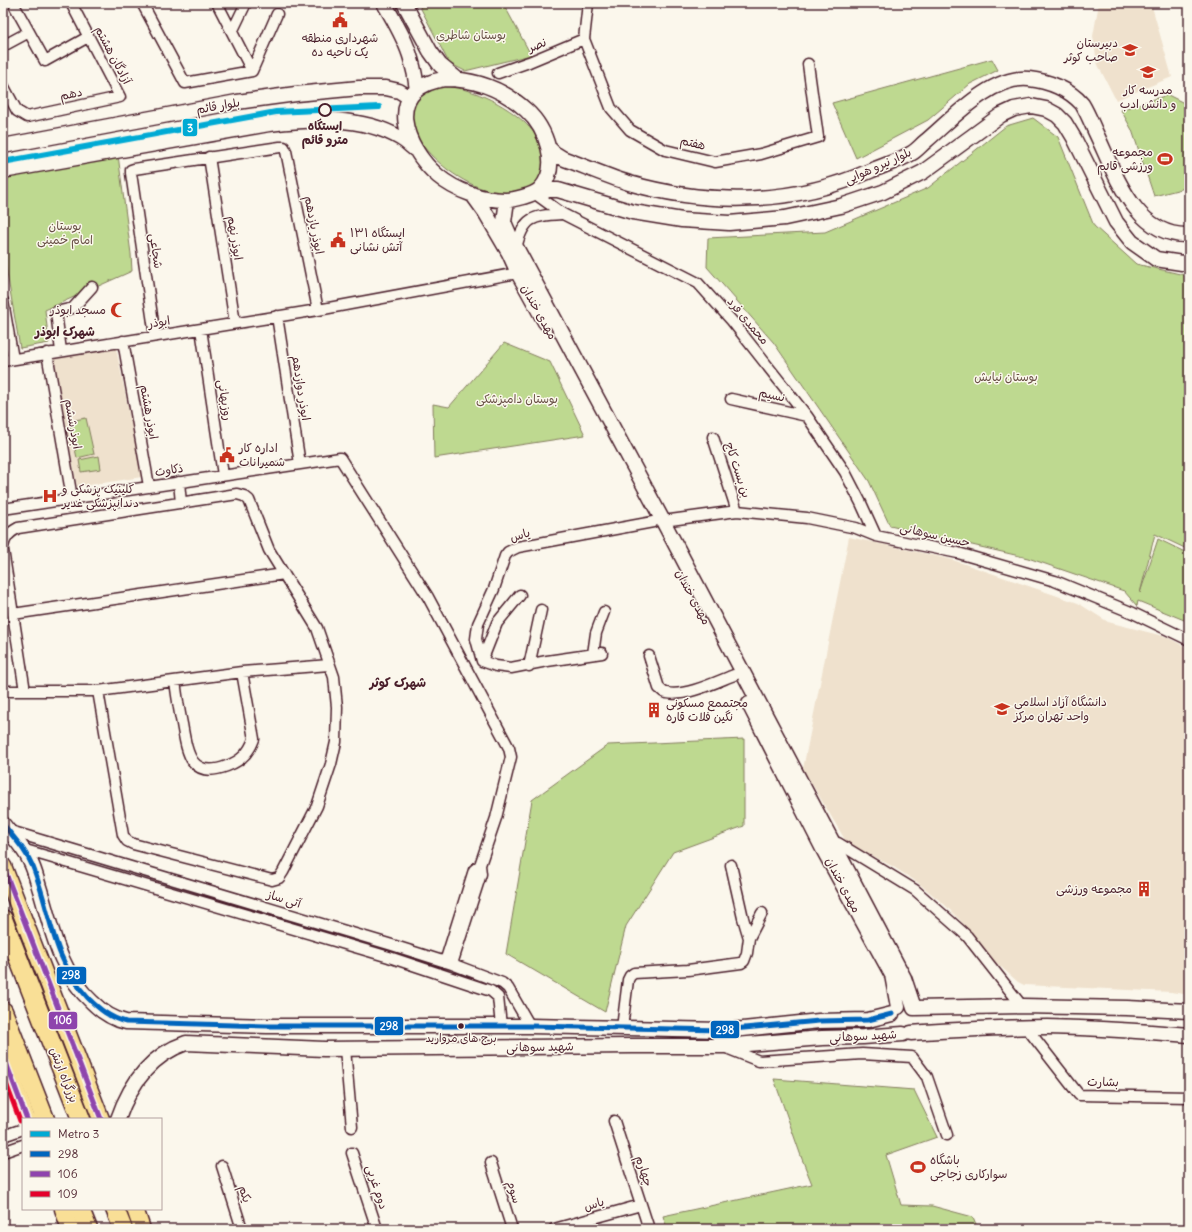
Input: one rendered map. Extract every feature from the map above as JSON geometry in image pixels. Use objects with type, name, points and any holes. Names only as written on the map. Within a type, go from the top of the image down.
[{"type":"highway","name":"بزرگراه ارتش","points":[[3,919],[81,1118]]},
{"type":"highway","points":[[3,1011],[45,1118]]},
{"type":"highway","points":[[80,1210],[88,1229]]},
{"type":"highway","points":[[115,1210],[122,1229]]},
{"type":"main road","points":[[384,3],[406,44],[415,72],[413,94]]},
{"type":"main road","points":[[404,3],[430,51],[440,65],[457,79]]},
{"type":"main road","points":[[406,44],[416,43],[422,35]]},
{"type":"main road","points":[[457,79],[487,86],[502,93],[518,104],[535,120],[548,147],[550,169],[546,179],[537,191],[528,196],[507,200],[485,198],[461,190],[439,176],[426,164],[417,151],[406,128],[404,117],[405,107],[413,94],[424,84],[433,80],[457,79]]},
{"type":"main road","name":"بلوار نیرو هوایی","points":[[548,147],[562,158],[627,182],[662,191],[698,197],[737,199],[778,198],[850,180],[912,153],[975,99],[989,89],[999,83],[1028,79],[1057,86],[1081,104],[1121,185],[1134,207],[1149,222],[1159,229],[1177,236],[1189,235]]},
{"type":"main road","name":"بلوار قائم","points":[[3,146],[237,102],[296,94],[359,88],[386,88],[413,94]]},
{"type":"main road","name":"بلوار نیرو هوایی","points":[[537,191],[558,190],[633,212],[682,220],[729,223],[785,218],[841,206],[883,192],[923,172],[1001,115],[1014,109],[1031,106],[1046,109],[1057,115],[1065,123],[1116,222],[1132,242],[1156,259],[1182,263],[1189,262]]},
{"type":"main road","points":[[3,171],[218,132],[298,120],[346,121],[366,125],[386,131],[400,138],[417,151]]},
{"type":"main road","name":"مهدی خندان","points":[[472,194],[485,212],[509,253],[523,272],[616,451],[658,521],[904,978],[914,1008]]},
{"type":"main road","name":"مهدی خندان","points":[[507,200],[504,222],[516,248],[523,272]]},
{"type":"main road","name":"مهدی خندان","points":[[658,521],[734,676],[824,851],[892,975],[895,1011]]},
{"type":"main road","name":"شهید سوهانی","points":[[5,827],[22,849],[33,867],[64,965],[82,992],[102,1011],[117,1020],[126,1022],[267,1026],[530,1026],[722,1030],[819,1021],[868,1020],[895,1011]]},
{"type":"main road","points":[[3,866],[101,1118]]},
{"type":"main road","points":[[914,1008],[920,1015],[920,1024],[914,1031],[907,1034],[899,1033],[893,1027],[891,1018],[895,1011],[906,1005],[914,1008],[1022,1006],[1189,1011]]},
{"type":"main road","points":[[264,1047],[267,1026]]},
{"type":"main road","name":"شهید سوهانی","points":[[118,1118],[123,1103],[139,1077],[156,1059],[186,1043],[345,1049],[723,1046],[822,1038],[863,1038],[961,1029],[1026,1027],[1091,1028],[1189,1035]]},
{"type":"main road","points":[[722,1030],[723,1046]]},
{"type":"main road","points":[[3,1055],[28,1118]]},
{"type":"main road","points":[[27,1073],[38,1118]]},
{"type":"main road","points":[[63,1210],[70,1229]]},
{"type":"main road","points":[[135,1210],[142,1229]]},
{"type":"street","points":[[13,3],[45,61],[88,37]]},
{"type":"street","name":"آزادگان هشتم","points":[[71,3],[120,97]]},
{"type":"street","points":[[142,3],[185,83],[252,71]]},
{"type":"street","points":[[217,3],[252,71]]},
{"type":"street","points":[[232,32],[246,3]]},
{"type":"street","name":"هفتم","points":[[588,3],[584,39],[611,108],[630,130],[666,150],[715,162],[761,154],[818,137],[808,64]]},
{"type":"street","points":[[252,71],[277,14]]},
{"type":"street","points":[[3,46],[29,32]]},
{"type":"street","name":"نصر","points":[[498,73],[584,39]]},
{"type":"street","name":"دهم","points":[[3,85],[17,111],[27,117],[120,97]]},
{"type":"street","name":"ابوذر یازدهم","points":[[209,157],[280,146],[284,147],[288,159],[318,310]]},
{"type":"street","name":"شجاعی","points":[[155,336],[132,170],[134,168],[209,157]]},
{"type":"street","name":"ابوذر نهم","points":[[209,157],[235,323]]},
{"type":"street","name":"محمدی فرد","points":[[537,191],[563,214],[698,283],[732,321],[807,416],[845,472],[876,536]]},
{"type":"street","points":[[516,248],[520,233],[526,224],[533,218],[563,214]]},
{"type":"street","name":"ابوذر","points":[[8,360],[318,310],[523,272]]},
{"type":"street","points":[[60,351],[56,312],[72,308],[92,287]]},
{"type":"street","points":[[3,301],[8,360]]},
{"type":"street","name":"ابوذر دوازدهم","points":[[277,316],[300,464]]},
{"type":"street","name":"روزبهانی","points":[[201,328],[223,475]]},
{"type":"street","name":"ابوذر هشتم","points":[[123,341],[149,486]]},
{"type":"street","name":"ابوذرششم","points":[[47,353],[72,498]]},
{"type":"street","name":"نسیم","points":[[731,399],[807,416]]},
{"type":"street","name":"بن بست کاج","points":[[713,437],[738,511]]},
{"type":"street","name":"ذکاوت","points":[[3,509],[340,458],[428,597],[509,748],[511,757],[496,818],[480,865],[481,874],[449,963]]},
{"type":"street","points":[[179,482],[181,503]]},
{"type":"street","points":[[25,691],[3,549],[4,538],[9,533],[18,528],[238,494],[244,496],[249,500],[269,550],[317,628],[334,677],[337,707],[336,742],[331,764],[317,806],[279,878],[272,880],[133,844],[127,841],[123,835],[98,691]]},
{"type":"street","name":"حسین سوهانی","points":[[658,521],[738,511],[807,518],[856,528],[876,536],[958,553],[1055,581],[1133,613],[1189,640]]},
{"type":"street","name":"یاس","points":[[482,661],[476,639],[478,624],[494,589],[505,556],[508,552],[518,546],[658,521]]},
{"type":"street","points":[[13,614],[284,574]]},
{"type":"street","points":[[520,595],[497,623],[482,661],[496,666],[511,668],[598,653],[596,633],[604,612]]},
{"type":"street","points":[[529,666],[541,610]]},
{"type":"street","points":[[648,656],[660,688],[667,694],[685,693],[734,676]]},
{"type":"street","points":[[3,691],[98,691],[242,672],[329,665]]},
{"type":"street","points":[[175,681],[186,750],[196,766],[212,771],[242,759],[251,749],[254,739],[242,672]]},
{"type":"street","name":"آتی ساز","points":[[5,827],[49,842],[449,963],[502,983],[508,988],[530,1026]]},
{"type":"street","points":[[45,856],[42,849],[43,844],[49,842]]},
{"type":"street","points":[[838,843],[916,890],[968,936],[1022,1006]]},
{"type":"street","points":[[22,849],[388,957],[495,994],[498,997],[501,1026]]},
{"type":"street","points":[[731,865],[749,938]]},
{"type":"street","points":[[622,1028],[628,980],[630,976],[634,973],[688,970],[741,963],[744,961],[747,953],[749,938],[762,913]]},
{"type":"street","points":[[388,957],[392,946]]},
{"type":"street","name":"بشارت","points":[[1026,1027],[1079,1095],[1189,1097]]},
{"type":"street","points":[[723,1046],[759,1061],[862,1054],[912,1057],[928,1077],[947,1135]]},
{"type":"street","points":[[345,1049],[352,1127]]},
{"type":"street","name":"چهارم","points":[[614,1121],[649,1229]]},
{"type":"street","points":[[3,1136],[22,1129]]},
{"type":"street","points":[[3,1152],[22,1145]]},
{"type":"street","name":"دوم غربی","points":[[352,1153],[377,1229]]},
{"type":"street","name":"سوم","points":[[491,1163],[512,1229]]},
{"type":"street","name":"یکم","points":[[222,1166],[242,1229]]},
{"type":"street","name":"یاس","points":[[554,1229],[641,1205]]},
{"type":"shaded area","name":"دبيرستان صاحب كوثر","points":[[1099,3],[1151,3],[1172,77],[1116,100],[1097,63],[1093,36]]},
{"type":"shaded area","points":[[116,348],[142,477],[77,487],[54,358]]},
{"type":"shaded area","name":"دانشگاه آزاد اسلامی واحد تهران مرکز","points":[[849,537],[950,559],[1078,603],[1108,622],[1167,637],[1189,649],[1189,995],[1171,992],[1024,985],[1018,982],[992,959],[960,920],[945,905],[917,882],[892,866],[847,843],[803,769]]},
{"type":"green space","name":"بوستان شاطری","points":[[418,3],[503,3],[531,55],[465,71],[449,63]]},
{"type":"green space","points":[[992,59],[998,70],[970,84],[928,120],[856,158],[832,103]]},
{"type":"green space","points":[[439,87],[459,88],[480,95],[510,111],[524,122],[535,134],[542,148],[544,163],[540,178],[533,186],[512,193],[491,191],[469,183],[439,163],[417,139],[412,125],[412,113],[415,104],[421,96]]},
{"type":"green space","name":"مجموعه ورزشی قائم","points":[[1168,95],[1188,105],[1189,109],[1189,187],[1154,196],[1132,130],[1121,110]]},
{"type":"green space","name":"بوستان نیایش","points":[[1033,118],[1058,137],[1094,226],[1136,264],[1189,276],[1189,550],[1155,534],[1140,593],[1158,539],[1189,554],[1189,622],[1138,601],[1137,606],[1124,591],[1028,558],[890,526],[869,481],[774,343],[707,267],[708,238],[825,232],[928,188],[1006,126]]},
{"type":"green space","name":"بوستان امام خمینی","points":[[118,155],[132,271],[45,310],[49,343],[20,348],[3,250],[3,175]]},
{"type":"green space","name":"بوستان دامپزشکی","points":[[504,343],[550,362],[585,435],[434,458],[433,404],[449,407]]},
{"type":"green space","points":[[86,418],[94,454],[77,458],[69,421]]},
{"type":"green space","points":[[99,456],[101,469],[81,472],[79,460]]},
{"type":"green space","points":[[744,739],[744,826],[673,852],[626,926],[605,1012],[506,954],[532,800],[608,745]]},
{"type":"green space","points":[[774,1079],[914,1090],[937,1137],[886,1155],[901,1205],[932,1206],[973,1217],[978,1229],[667,1229],[663,1216],[812,1184]]},
{"type":"metro line","name":"3","points":[[3,162],[276,112],[379,107]]},
{"type":"transit line","name":"298","points":[[3,824],[23,850],[33,867],[60,952],[76,983],[88,998],[101,1009],[110,1016],[126,1022],[267,1026],[530,1026],[722,1030],[819,1021],[868,1020],[892,1014]]},
{"type":"transit line","name":"106","points":[[3,866],[101,1118]]},
{"type":"transit line","name":"106","points":[[3,1055],[27,1118]]},
{"type":"transit line","name":"109","points":[[3,1075],[20,1121]]},
{"type":"place","name":"شهرداری منطقه یک ناحیه ده","points":[[340,20]]},
{"type":"place","name":"دبيرستان صاحب كوثر","points":[[1130,50]]},
{"type":"place","name":"مدرسه کار و دانش ادب","points":[[1148,72]]},
{"type":"place","name":"ایستگاه مترو قائم","points":[[325,110]]},
{"type":"place","name":"مجموعه ورزشی قائم","points":[[1165,159]]},
{"type":"place","name":"ایستگاه ۱۳۱ آتش نشانی","points":[[338,240]]},
{"type":"place","name":"مسجد ابوذر","points":[[118,310]]},
{"type":"place","name":"اداره کار شمیرانات","points":[[227,455]]},
{"type":"place","name":"کلینیک پزشکی و دندانپزشکی غدیر","points":[[50,496]]},
{"type":"place","name":"دانشگاه آزاد اسلامی واحد تهران مرکز","points":[[1002,709]]},
{"type":"place","name":"مجتممع مسکونی نگین فلات قاره","points":[[654,710]]},
{"type":"place","name":"مجموعه ورزشی","points":[[1144,889]]},
{"type":"place","name":"برج های مروارید","points":[[461,1026]]},
{"type":"place","name":"باشگاه سواركاری زجاجی","points":[[918,1167]]},
{"type":"district","name":"شهرک ابوذر","points":[[65,331]]},
{"type":"district","name":"شهرک کوثر","points":[[398,682]]}]
